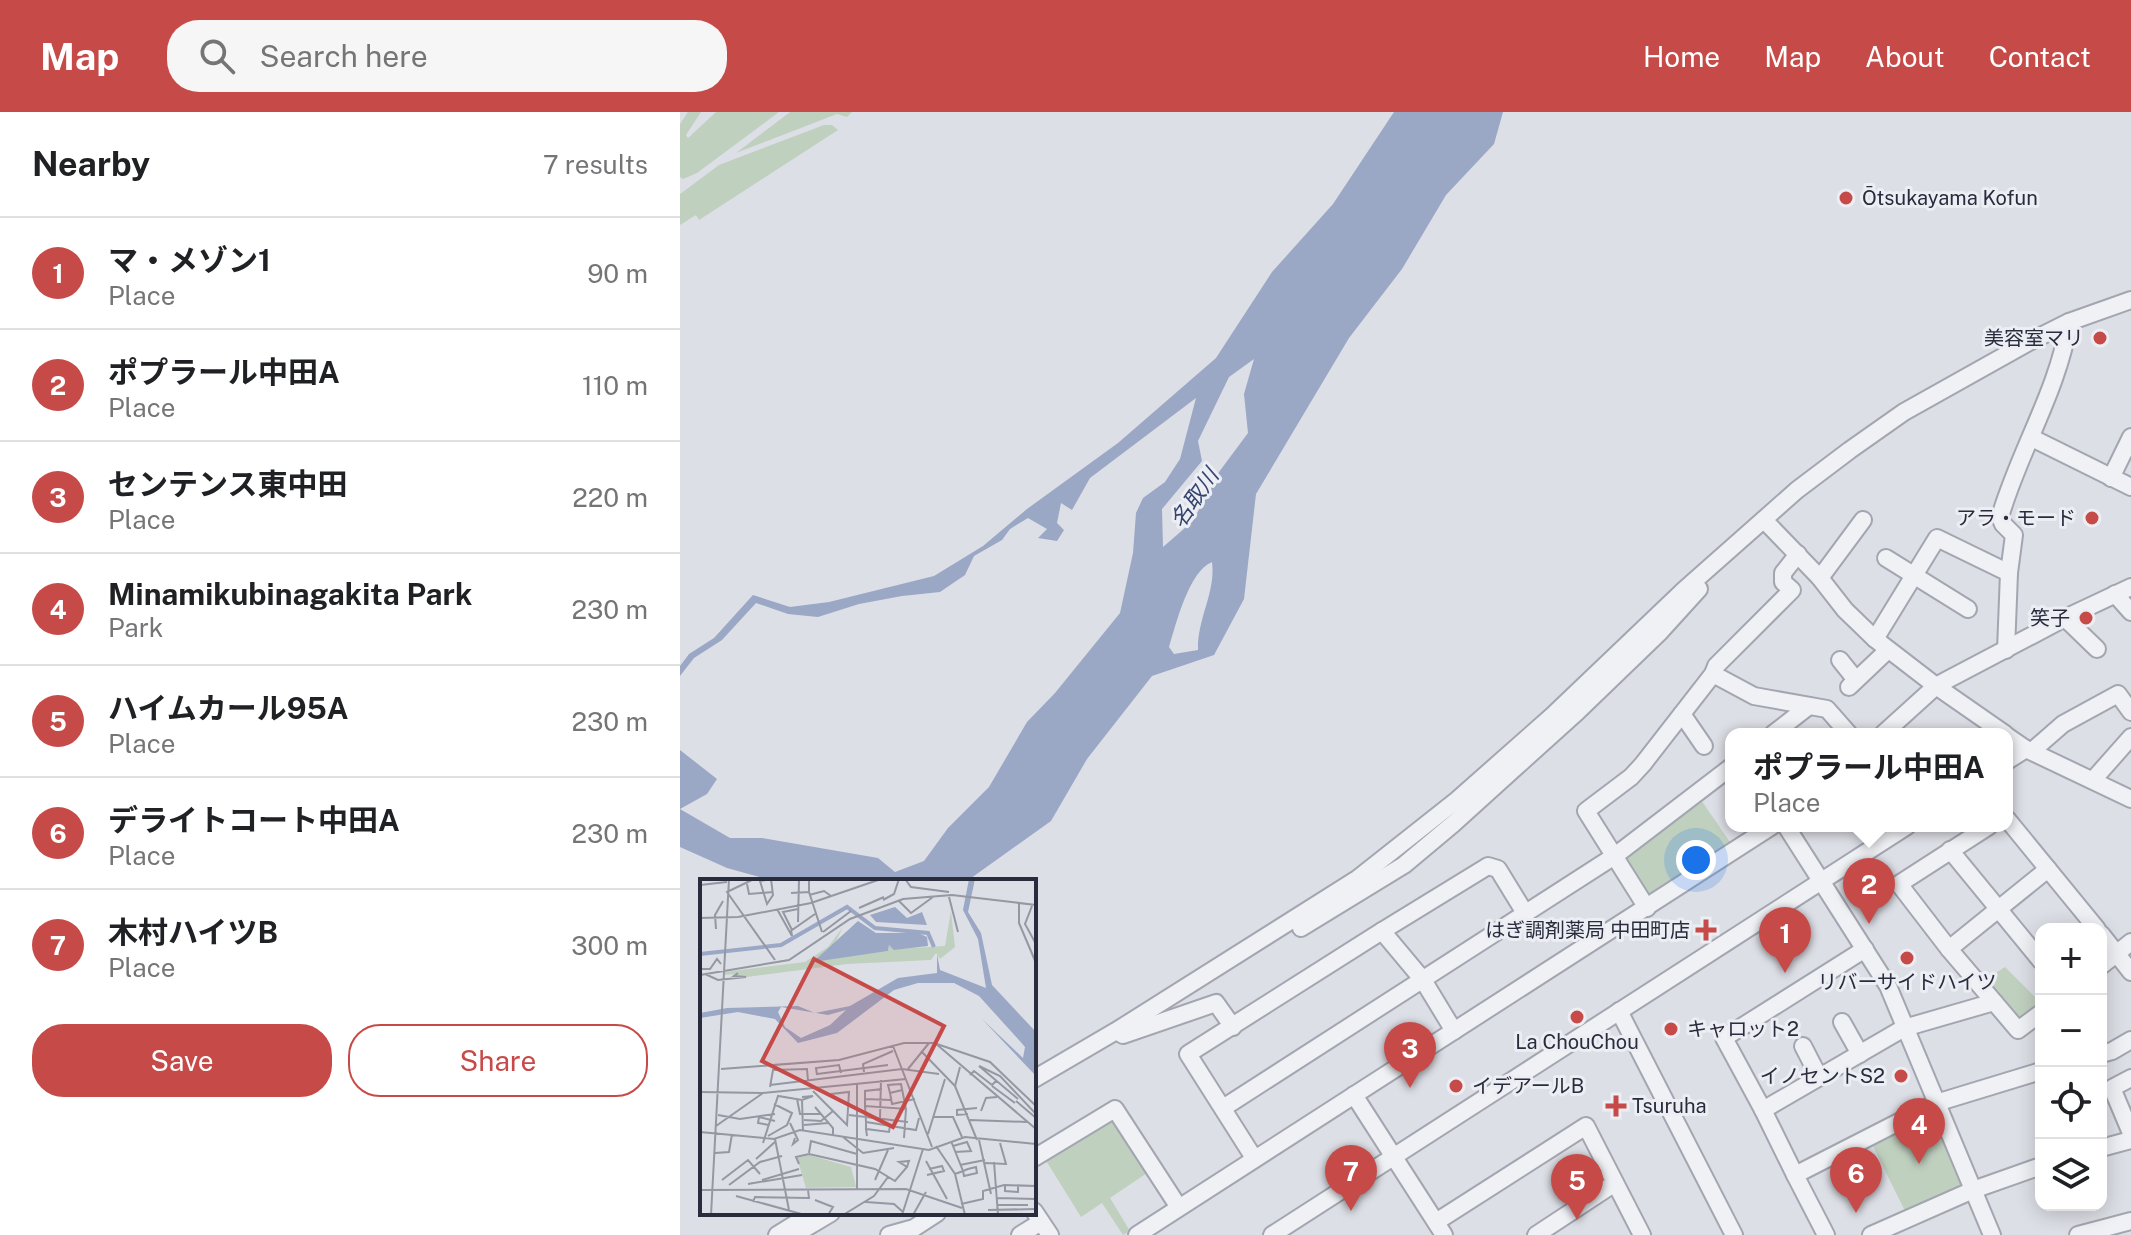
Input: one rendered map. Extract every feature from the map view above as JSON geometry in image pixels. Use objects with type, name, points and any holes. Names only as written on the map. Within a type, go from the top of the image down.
[{"type":"street","points":[[1036,1078],[1116,1031],[1204,987],[1404,865],[1507,776],[1660,632],[1738,542],[1797,490],[1904,412],[2069,322],[2123,302],[2131,315]]},
{"type":"street","points":[[2006,650],[2014,535],[2000,517],[2065,348],[2069,322]]},
{"type":"street","points":[[2111,478],[2131,437]]},
{"type":"street","points":[[2032,438],[2131,487]]},
{"type":"street","points":[[1820,578],[1863,520]]},
{"type":"street","points":[[1765,521],[1820,578],[1845,610],[1881,644],[1996,728]]},
{"type":"street","points":[[1840,660],[1852,683],[1881,644],[1915,574],[1937,538],[2009,573]]},
{"type":"street","points":[[1647,908],[1586,811],[1631,777],[1713,674],[1716,666],[1792,590],[1783,582],[1783,573],[1798,554]]},
{"type":"street","points":[[1886,558],[1968,609]]},
{"type":"street","points":[[1890,728],[1936,686],[2123,590],[2131,612]]},
{"type":"street","points":[[2065,618],[2097,649]]},
{"type":"street","points":[[1713,674],[1754,696],[1827,709],[1844,728]]},
{"type":"street","points":[[2013,758],[2063,724],[2118,694],[2131,712]]},
{"type":"street","points":[[1781,728],[1809,706]]},
{"type":"street","points":[[1682,714],[1704,746]]},
{"type":"street","points":[[2093,780],[2131,737]]},
{"type":"street","points":[[2013,740],[2131,799]]},
{"type":"street","points":[[1223,1108],[1616,855],[1725,772]]},
{"type":"street","points":[[2013,826],[2092,923]]},
{"type":"street","points":[[1137,1235],[1763,832]]},
{"type":"street","points":[[1790,832],[1888,986],[1992,1235]]},
{"type":"street","points":[[1272,1235],[1898,832]]},
{"type":"street","points":[[1979,832],[1899,884],[2018,1030],[2035,1017]]},
{"type":"street","points":[[1950,850],[2035,954]]},
{"type":"street","points":[[1254,1158],[1188,1054],[1488,866],[1498,869],[1525,913]]},
{"type":"street","points":[[1949,949],[2048,869]]},
{"type":"street","points":[[1382,931],[1423,980],[1454,1031]]},
{"type":"street","points":[[2107,942],[2131,972]]},
{"type":"street","points":[[2107,961],[2131,942]]},
{"type":"street","points":[[1826,1235],[1724,1038],[1865,949]]},
{"type":"street","points":[[1763,1110],[1904,1028],[1994,1002]]},
{"type":"street","points":[[1116,1031],[1123,1035],[1216,1003],[1233,1027]]},
{"type":"street","points":[[1619,1011],[1734,1235]]},
{"type":"street","points":[[1842,1022],[1860,1054]]},
{"type":"street","points":[[1036,1088],[1106,1042],[1116,1031]]},
{"type":"street","points":[[1803,1046],[1819,1077]]},
{"type":"street","points":[[2117,1048],[2131,1061]]},
{"type":"street","points":[[1795,1175],[1936,1103],[2035,1073]]},
{"type":"street","points":[[2131,1078],[2112,1088],[2131,1133]]},
{"type":"street","points":[[1354,1095],[1440,1229],[1586,1126],[1642,1235]]},
{"type":"street","points":[[1036,1157],[1115,1109],[1178,1206]]},
{"type":"street","points":[[2107,1146],[2131,1140]]},
{"type":"street","points":[[1871,1235],[1973,1190],[2035,1168]]},
{"type":"street","points":[[1536,1235],[1615,1183]]},
{"type":"street","points":[[777,1235],[810,1215]]},
{"type":"street","points":[[794,1235],[828,1215]]},
{"type":"street","points":[[889,1235],[914,1228],[934,1215]]},
{"type":"street","points":[[2089,1233],[2131,1221]]},
{"type":"street","points":[[1020,1235],[1042,1222]]},
{"type":"green space","points":[[688,112],[701,112],[686,135],[688,138],[716,112],[779,112],[697,173],[683,179],[680,177],[680,124]]},
{"type":"green space","points":[[790,112],[852,112],[847,117],[837,114],[736,153]]},
{"type":"green space","points":[[824,125],[832,125],[838,130],[699,220],[696,215],[680,225],[680,194],[719,165]]},
{"type":"green space","points":[[1699,797],[1732,845],[1656,895],[1646,896],[1625,863],[1627,854]]},
{"type":"green space","points":[[2005,967],[2035,997],[2035,1009],[2028,1015],[2016,1017],[1985,980]]},
{"type":"green space","points":[[1931,1111],[1966,1186],[1906,1213],[1871,1142]]},
{"type":"green space","points":[[1109,1119],[1117,1120],[1150,1171],[1110,1198],[1130,1231],[1123,1235],[1102,1203],[1081,1217],[1045,1159]]},
{"type":"water","points":[[1394,112],[1503,112],[1494,144],[1446,195],[1402,269],[1349,338],[1256,494],[1244,599],[1214,655],[1152,676],[1087,759],[1051,821],[970,879],[767,879],[727,868],[680,847],[680,809],[730,838],[762,838],[878,858],[895,872],[924,861],[948,828],[989,787],[1027,722],[1055,693],[1120,613],[1133,553],[1136,513],[1143,498],[1165,482],[1180,459],[1196,398],[1090,478],[1072,510],[1061,503],[1057,523],[1064,530],[1057,541],[1038,538],[1047,529],[1028,518],[1010,529],[1002,540],[974,556],[965,575],[940,592],[859,604],[818,617],[788,614],[756,603],[722,640],[694,658],[680,676],[680,666],[689,654],[714,638],[753,595],[790,607],[829,602],[934,576],[983,546],[1027,509],[1118,443],[1216,358],[1272,272],[1333,204]],"holes":[[[1254,359],[1244,394],[1248,433],[1219,472],[1193,521],[1163,547],[1162,509],[1202,461],[1198,441],[1229,377]],[[1212,562],[1213,573],[1200,627],[1198,650],[1174,654],[1169,647],[1184,599],[1197,576]]]},
{"type":"water","points":[[680,750],[717,779],[707,794],[680,809]]},
{"type":"place","name":"Ōtsukayama Kofun","points":[[1846,198]]},
{"type":"place","name":"美容室マリ","points":[[2100,338]]},
{"type":"place","name":"アラ・モード","points":[[2092,518]]},
{"type":"place","name":"笑子","points":[[2086,618]]},
{"type":"place","name":"ポプラール中田A","points":[[1869,924]]},
{"type":"place","name":"はぎ調剤薬局 中田町店","points":[[1706,930]]},
{"type":"place","name":"リバーサイドハイツ","points":[[1907,958]]},
{"type":"place","name":"マ・メゾン1","points":[[1785,973]]},
{"type":"place","name":"La ChouChou","points":[[1577,1017]]},
{"type":"place","name":"キャロット2","points":[[1671,1029]]},
{"type":"place","name":"イノセントS2","points":[[1901,1076]]},
{"type":"place","name":"イデアールB","points":[[1456,1086]]},
{"type":"place","name":"センテンス東中田","points":[[1410,1088]]},
{"type":"place","name":"Tsuruha","points":[[1616,1106]]},
{"type":"place","name":"Minamikubinagakita Park","points":[[1919,1164]]},
{"type":"place","name":"木村ハイツB","points":[[1351,1211]]},
{"type":"place","name":"デライトコート中田A","points":[[1856,1213]]},
{"type":"place","name":"ハイムカール95A","points":[[1577,1220]]},
{"type":"water label","name":"名取川","points":[[1194,498]]}]
